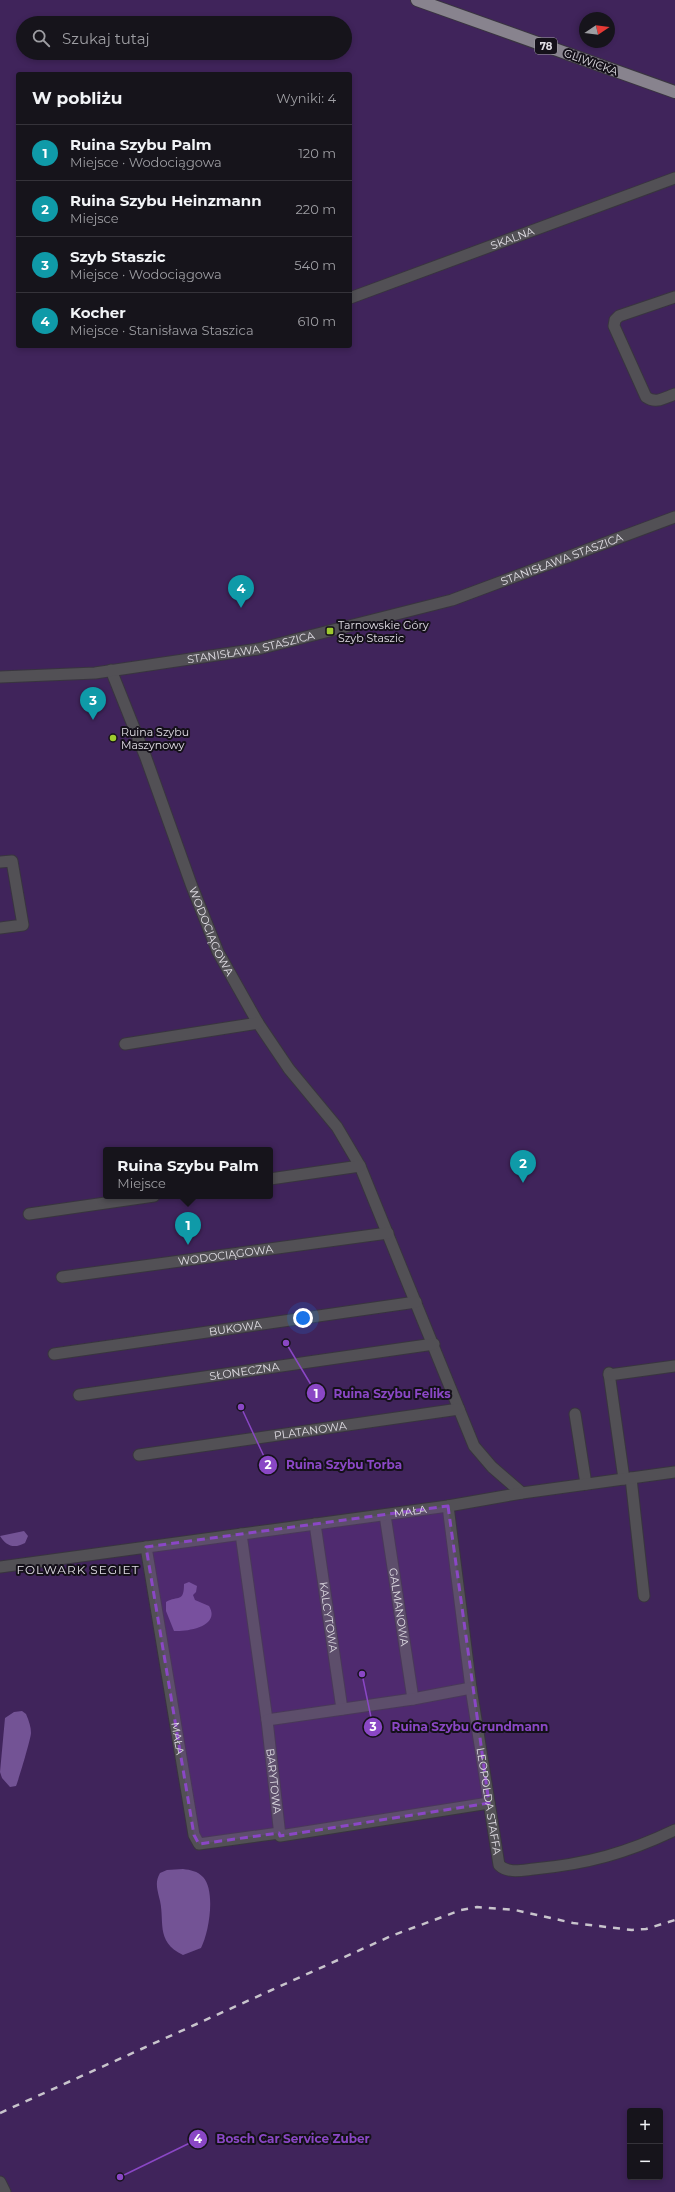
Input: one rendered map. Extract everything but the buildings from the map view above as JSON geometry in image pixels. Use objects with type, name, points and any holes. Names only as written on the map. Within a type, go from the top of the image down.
[{"type":"main road","name":"GLIWICKA","points":[[417,0],[675,92]]},
{"type":"street","name":"SKALNA","points":[[352,297],[675,178]]},
{"type":"street","points":[[675,297],[619,316],[615,320],[614,326],[646,397],[652,401],[656,401],[675,394]]},
{"type":"street","name":"STANISŁAWA STASZICA","points":[[0,677],[95,673],[258,648],[452,600],[675,517]]},
{"type":"street","name":"WODOCIĄGOWA","points":[[112,670],[218,952],[258,1023],[289,1069],[337,1127],[360,1166],[434,1344],[458,1409],[474,1446],[483,1459],[522,1493]]},
{"type":"street","points":[[0,862],[12,861],[23,925],[0,928]]},
{"type":"street","points":[[125,1044],[258,1023]]},
{"type":"street","points":[[273,1179],[360,1166]]},
{"type":"street","points":[[28,1214],[133,1199]]},
{"type":"street","name":"WODOCIĄGOWA","points":[[62,1277],[388,1233]]},
{"type":"street","name":"BUKOWA","points":[[54,1354],[416,1302]]},
{"type":"street","name":"SŁONECZNA","points":[[79,1395],[434,1344]]},
{"type":"street","points":[[644,1596],[627,1479],[609,1374],[675,1366]]},
{"type":"street","name":"PLATANOWA","points":[[139,1456],[458,1409]]},
{"type":"street","points":[[575,1414],[586,1484]]},
{"type":"street","name":"MAŁA","points":[[0,1568],[385,1515],[522,1493],[675,1472]]},
{"type":"street","name":"LEOPOLDA STAFFA","points":[[448,1506],[471,1688],[497,1861],[501,1867],[506,1870],[565,1866],[603,1858],[646,1844],[675,1830]]},
{"type":"street","name":"GALMANOWA","points":[[385,1515],[413,1699]]},
{"type":"street","name":"KALCYTOWA","points":[[315,1524],[342,1710]]},
{"type":"street","name":"BARYTOWA","points":[[241,1534],[267,1720],[279,1832]]},
{"type":"street","name":"MAŁA","points":[[146,1547],[194,1835],[199,1844],[279,1832]]},
{"type":"street","points":[[267,1720],[413,1699],[471,1688]]},
{"type":"street","points":[[279,1832],[280,1836],[489,1803]]},
{"type":"street","points":[[0,2182],[5,2192]]},
{"type":"highlighted area","points":[[448,1506],[489,1803],[280,1836],[279,1833],[199,1844],[194,1835],[146,1547]]},
{"type":"shaded area","points":[[0,0],[675,0],[675,2192],[0,2192]]},
{"type":"shaded area","points":[[24,1531],[28,1536],[25,1543],[17,1546],[11,1546],[0,1536]]},
{"type":"shaded area","points":[[189,1582],[197,1586],[196,1592],[193,1595],[195,1600],[209,1606],[212,1613],[211,1618],[207,1623],[194,1629],[174,1631],[166,1611],[166,1602],[180,1598],[183,1594],[184,1584]]},
{"type":"shaded area","points":[[22,1711],[26,1714],[30,1724],[31,1733],[16,1786],[10,1787],[2,1778],[0,1772],[5,1718],[14,1712]]},
{"type":"shaded area","points":[[183,1869],[198,1873],[207,1883],[210,1912],[207,1933],[201,1948],[183,1955],[168,1943],[165,1937],[157,1879],[160,1873],[167,1870]]},
{"type":"railway","points":[[0,2113],[391,1936],[461,1910],[477,1907],[515,1910],[573,1923],[632,1930],[646,1929],[675,1920]]},
{"type":"place","name":"Kocher","points":[[241,608]]},
{"type":"place","name":"Tarnowskie Góry Szyb Staszic","points":[[330,631]]},
{"type":"place","name":"Szyb Staszic","points":[[93,720]]},
{"type":"place","name":"Ruina Szybu Maszynowy","points":[[113,738]]},
{"type":"place","name":"Ruina Szybu Heinzmann","points":[[523,1183]]},
{"type":"place","name":"Ruina Szybu Palm","points":[[188,1245]]},
{"type":"place","name":"Ruina Szybu Feliks","points":[[286,1343]]},
{"type":"place","name":"Ruina Szybu Torba","points":[[241,1407]]},
{"type":"place","name":"Ruina Szybu Grundmann","points":[[362,1674]]},
{"type":"place","name":"Bosch Car Service Zuber","points":[[120,2177]]},
{"type":"district","name":"FOLWARK SEGIET","points":[[78,1569]]}]
